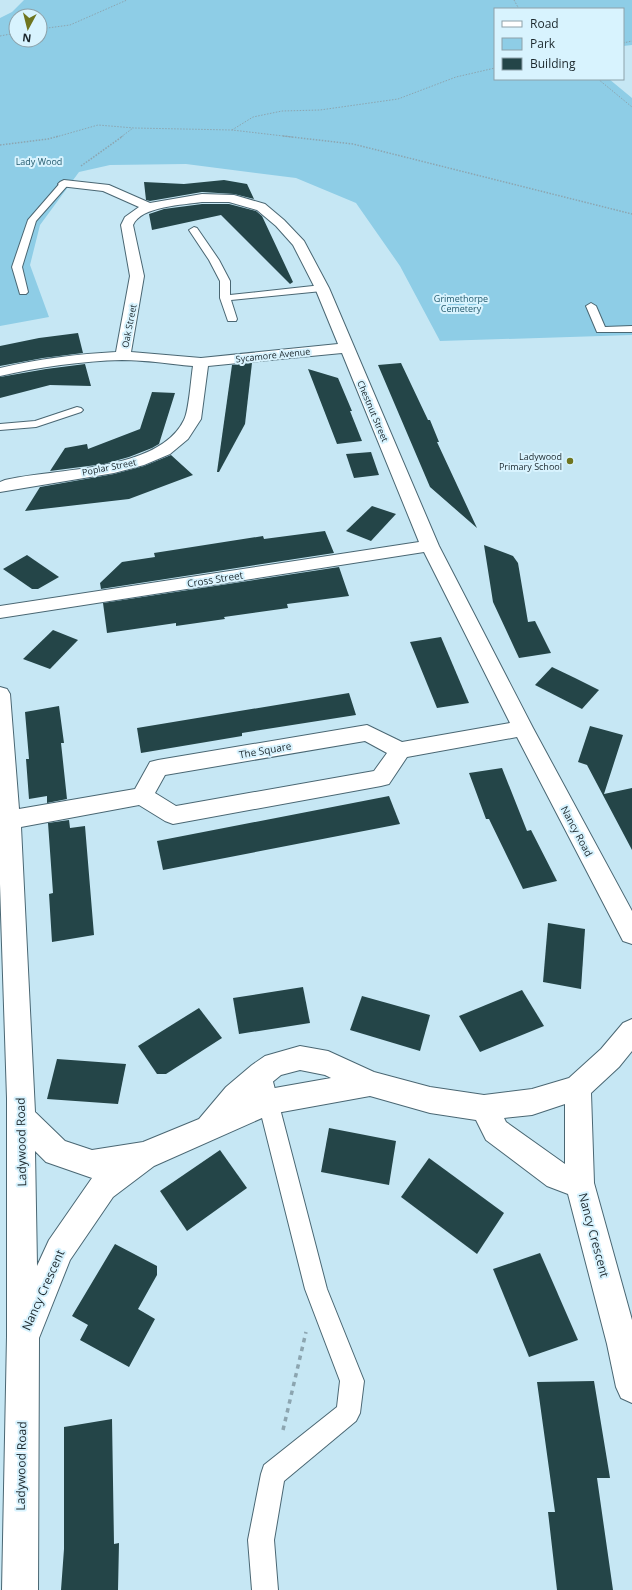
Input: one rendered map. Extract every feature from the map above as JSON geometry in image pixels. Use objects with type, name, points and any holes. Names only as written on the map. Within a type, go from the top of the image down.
[{"type":"street","points":[[64,184],[105,188],[128,197],[148,208]]},
{"type":"street","name":"Chestnut Street","points":[[148,208],[202,198],[216,197],[235,199],[261,207],[280,223],[298,244],[322,288],[430,546],[523,728]]},
{"type":"street","name":"Oak Street","points":[[0,372],[57,361],[123,356],[137,276],[127,225],[129,220],[136,214],[148,208]]},
{"type":"street","name":"Sycamore Avenue","points":[[123,356],[201,362],[346,348]]},
{"type":"street","name":"Poplar Street","points":[[0,487],[114,468],[138,462],[164,451],[182,436],[193,419],[201,362]]},
{"type":"street","name":"Cross Street","points":[[0,612],[430,546]]},
{"type":"street","name":"Ladywood Road","points":[[0,694],[9,820],[20,1116],[23,1336],[20,1590]]},
{"type":"street","points":[[9,820],[142,796],[173,815],[365,781],[381,778],[400,750],[523,728]]},
{"type":"street","name":"Nancy Road","points":[[523,728],[632,934]]},
{"type":"street","name":"The Square","points":[[142,796],[158,768],[367,733],[400,750]]},
{"type":"street","points":[[580,1183],[578,1144],[579,1110],[577,1088],[610,1058],[632,1030]]},
{"type":"street","name":"Nancy Crescent","points":[[208,1129],[236,1096],[261,1074],[274,1065],[300,1058],[328,1063],[370,1083],[430,1100],[484,1108],[532,1102],[577,1088]]},
{"type":"street","name":"Nancy Crescent","points":[[20,1116],[56,1152],[92,1164],[144,1156],[269,1102],[370,1083]]},
{"type":"street","name":"Nancy Crescent","points":[[484,1108],[496,1131],[557,1176],[580,1183],[623,1344],[632,1387]]},
{"type":"street","name":"Nancy Crescent","points":[[23,1336],[59,1250],[104,1187],[144,1156]]},
{"type":"lane","points":[[23,292],[18,267],[32,220],[64,184]]},
{"type":"lane","points":[[194,230],[214,260],[225,281],[225,298],[232,319]]},
{"type":"lane","points":[[225,298],[322,288]]},
{"type":"lane","points":[[592,306],[601,330],[632,329]]},
{"type":"lane","points":[[0,427],[36,424],[77,410]]},
{"type":"lane","points":[[261,1074],[316,1289],[352,1381],[348,1412],[273,1474],[261,1540],[265,1590]]},
{"type":"path","points":[[48,29],[70,25],[127,0]]},
{"type":"path","points":[[232,130],[253,117],[282,111],[320,110],[398,99],[456,77],[494,68]]},
{"type":"path","points":[[599,80],[632,107]]},
{"type":"path","points":[[0,145],[48,139],[98,125],[134,128],[232,130],[353,144],[632,214]]},
{"type":"path","points":[[64,184],[75,170],[134,128]]},
{"type":"path","points":[[273,1474],[316,1289]]},
{"type":"green space","points":[[24,0],[632,0],[632,45],[624,46],[624,8],[494,8],[494,80],[610,80],[632,98],[632,335],[440,341],[400,266],[356,203],[296,178],[186,164],[110,165],[79,172],[40,225],[30,265],[49,317],[0,326],[0,18],[8,14],[8,48],[48,48],[48,8],[16,8]]},
{"type":"building","points":[[224,180],[247,184],[254,199],[234,194],[202,192],[150,201],[146,200],[144,182],[184,184]]},
{"type":"building","points":[[202,204],[229,204],[256,211],[262,216],[293,282],[290,284],[221,215],[152,230],[149,214],[164,209]]},
{"type":"building","points":[[78,333],[83,353],[43,358],[0,366],[0,346],[39,338]]},
{"type":"building","points":[[252,363],[245,424],[219,472],[217,472],[232,365]]},
{"type":"building","points":[[401,363],[428,420],[430,420],[439,442],[437,442],[477,528],[430,487],[378,365]]},
{"type":"building","points":[[85,364],[91,386],[50,385],[0,398],[0,377]]},
{"type":"building","points":[[308,369],[338,378],[352,411],[350,411],[362,441],[337,444]]},
{"type":"building","points":[[152,392],[175,393],[159,444],[129,457],[104,464],[50,471],[65,448],[87,444],[88,449],[140,429]]},
{"type":"building","points":[[371,452],[379,475],[354,478],[346,454]]},
{"type":"building","points":[[171,455],[193,475],[129,499],[25,511],[40,487],[114,474],[144,466]]},
{"type":"building","points":[[372,506],[396,514],[371,541],[346,531]]},
{"type":"building","points":[[325,531],[334,553],[101,589],[100,583],[122,562],[155,557],[154,553],[263,536],[264,539]]},
{"type":"building","points":[[484,545],[513,556],[518,563],[528,622],[535,621],[551,653],[519,658],[493,602]]},
{"type":"building","points":[[27,555],[59,577],[38,589],[32,589],[3,569]]},
{"type":"building","points":[[339,567],[349,596],[287,604],[288,608],[224,617],[225,619],[176,626],[176,623],[107,633],[103,603]]},
{"type":"building","points":[[53,630],[78,640],[50,669],[23,659]]},
{"type":"building","points":[[441,637],[469,703],[437,708],[410,642]]},
{"type":"building","points":[[552,667],[599,690],[582,709],[535,685]]},
{"type":"building","points":[[349,693],[356,715],[242,733],[242,736],[141,753],[137,728]]},
{"type":"building","points":[[59,706],[64,743],[61,743],[67,799],[47,803],[47,796],[29,799],[26,759],[29,759],[25,712]]},
{"type":"building","points":[[590,726],[623,735],[604,794],[632,788],[632,850],[587,765],[578,762]]},
{"type":"building","points":[[502,768],[527,831],[531,830],[557,881],[523,889],[489,819],[486,819],[469,773]]},
{"type":"building","points":[[389,796],[400,824],[163,870],[157,841]]},
{"type":"building","points":[[69,820],[70,828],[85,826],[94,935],[52,942],[49,894],[53,893],[48,823]]},
{"type":"building","points":[[548,923],[585,929],[581,989],[543,982]]},
{"type":"building","points":[[303,987],[310,1023],[239,1034],[233,998]]},
{"type":"building","points":[[522,990],[544,1026],[480,1052],[459,1016]]},
{"type":"building","points":[[362,996],[430,1015],[420,1051],[350,1030]]},
{"type":"building","points":[[199,1008],[222,1038],[166,1074],[157,1074],[138,1046]]},
{"type":"building","points":[[57,1059],[126,1064],[118,1104],[47,1099]]},
{"type":"building","points":[[329,1128],[396,1141],[389,1185],[321,1172]]},
{"type":"building","points":[[220,1150],[247,1188],[187,1231],[160,1191]]},
{"type":"building","points":[[429,1158],[504,1213],[477,1254],[401,1197]]},
{"type":"building","points":[[115,1244],[157,1266],[157,1275],[138,1309],[155,1319],[129,1367],[80,1340],[88,1325],[72,1316]]},
{"type":"building","points":[[540,1253],[578,1340],[529,1357],[493,1269]]},
{"type":"building","points":[[594,1381],[610,1478],[597,1478],[613,1590],[557,1590],[548,1512],[555,1512],[537,1382]]},
{"type":"building","points":[[112,1419],[114,1544],[119,1543],[118,1590],[61,1590],[64,1549],[64,1427]]},
{"type":"place","name":"Ladywood Primary School","points":[[570,461]]},
{"type":"park label","name":"Lady Wood","points":[[39,161]]},
{"type":"park label","name":"Grimethorpe Cemetery","points":[[461,304]]}]
